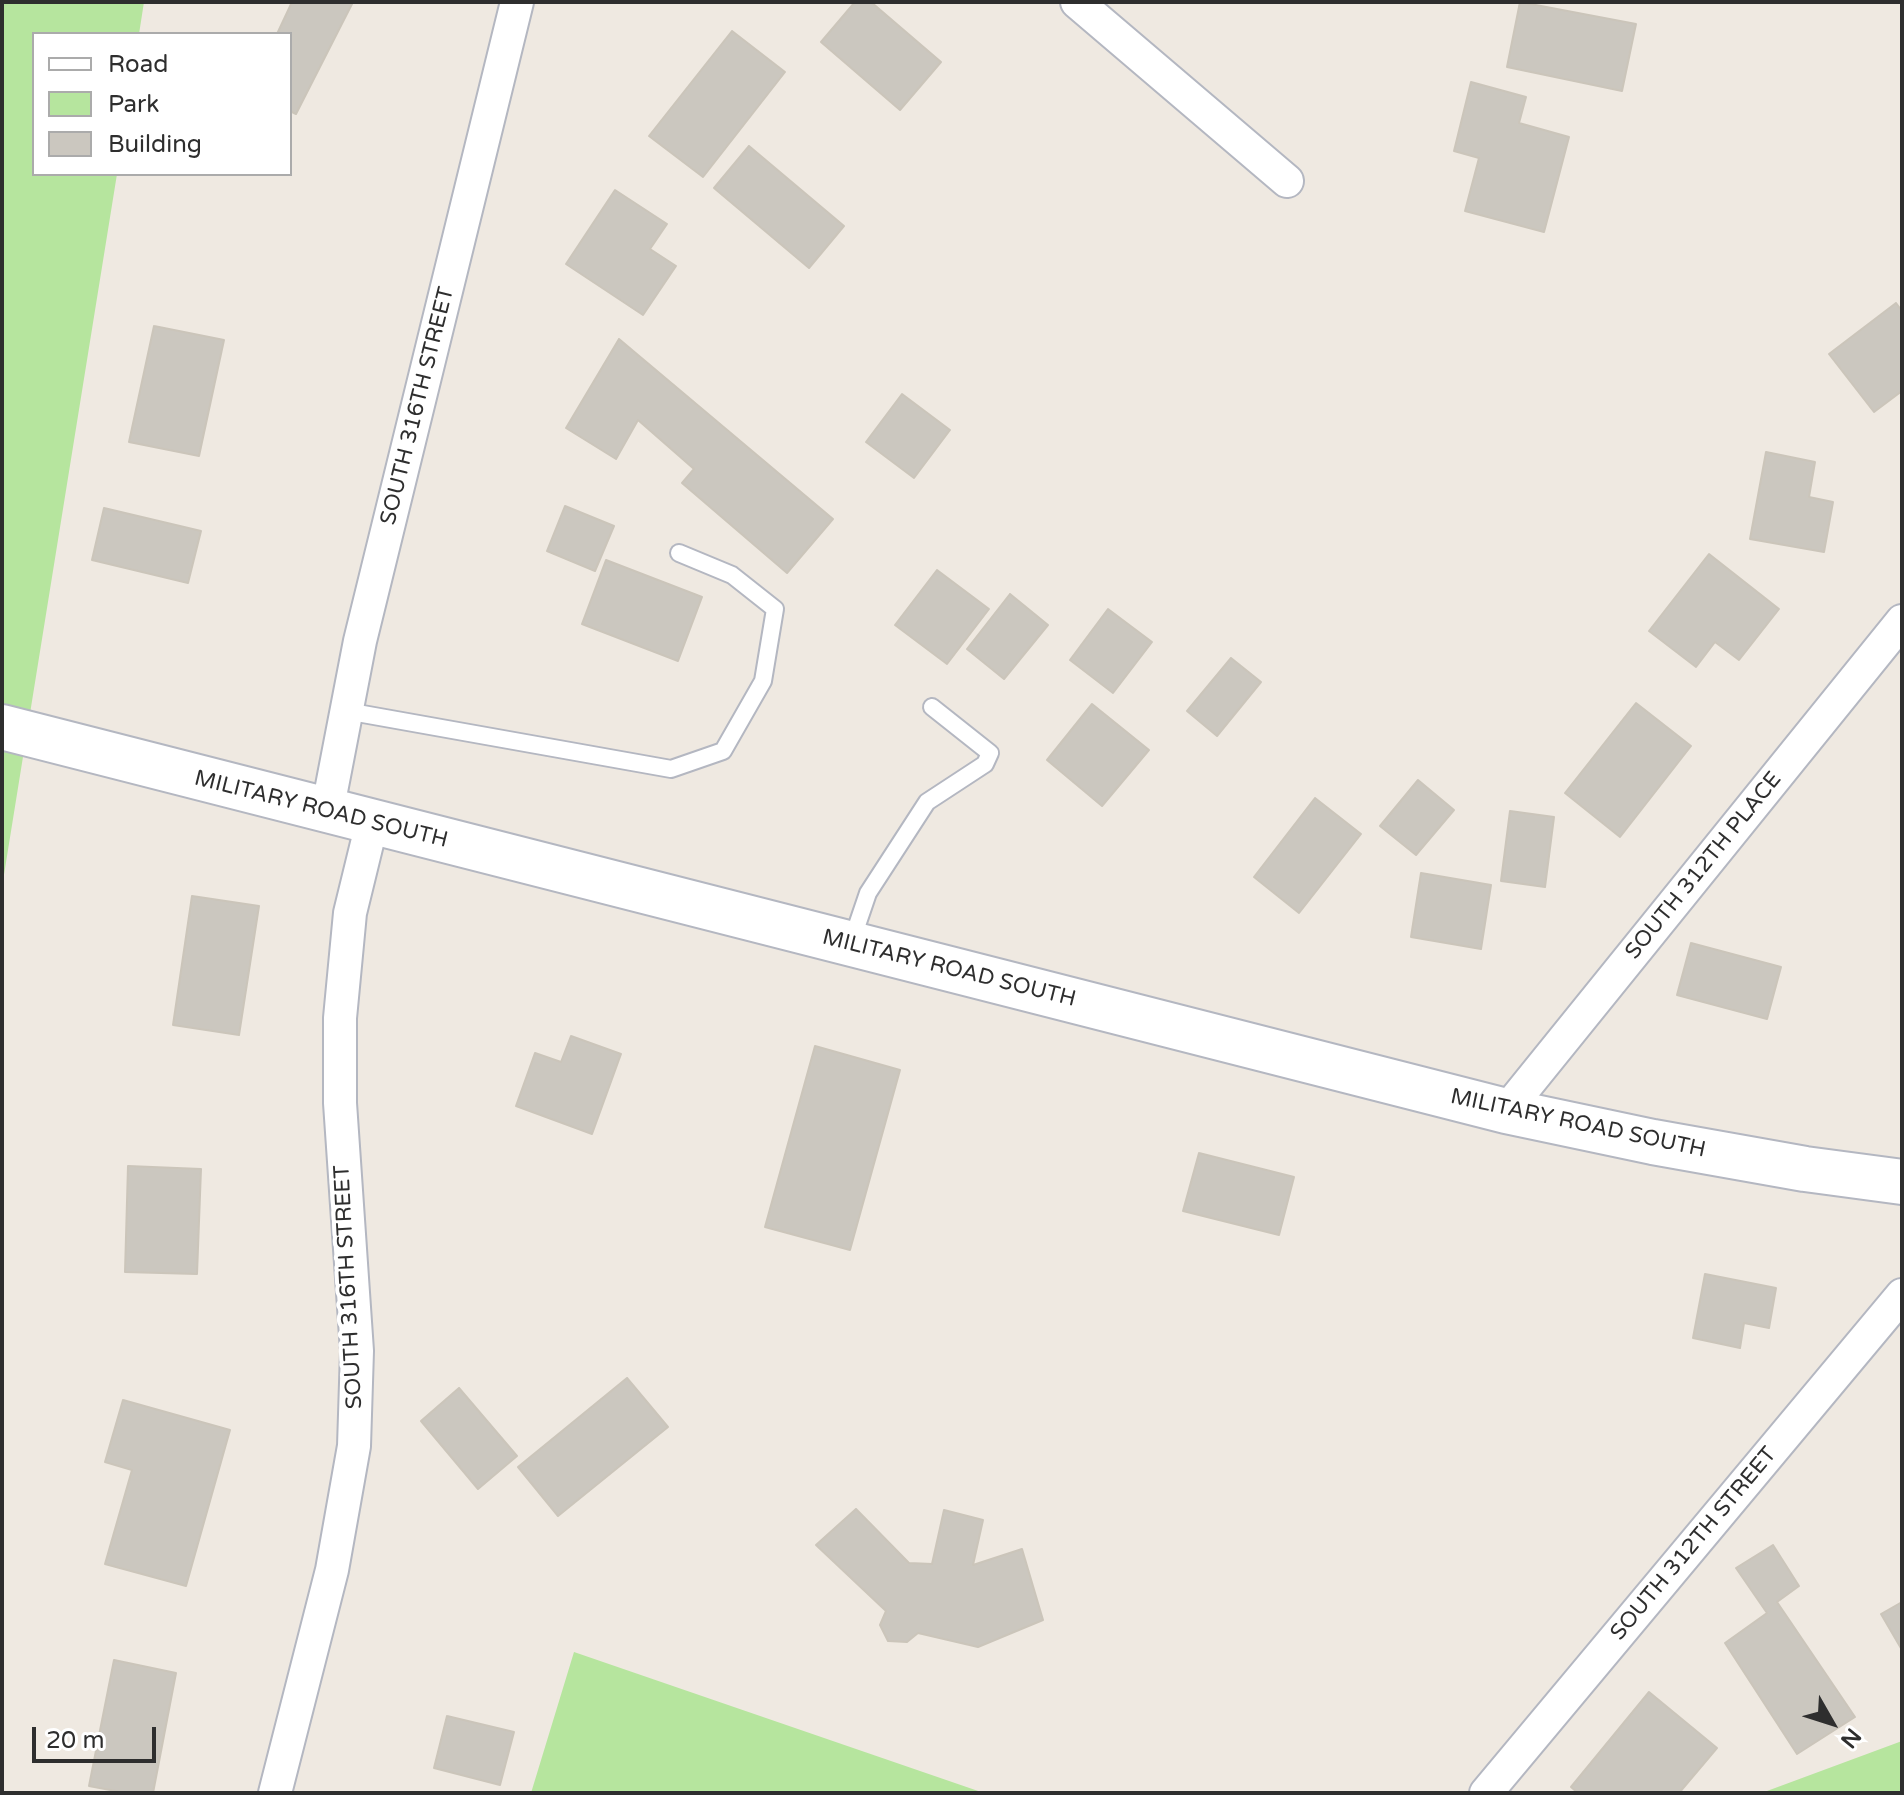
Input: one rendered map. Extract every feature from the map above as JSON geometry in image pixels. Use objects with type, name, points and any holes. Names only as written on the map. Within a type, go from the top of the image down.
[{"type":"main road","name":"MILITARY ROAD SOUTH","points":[[2,727],[1506,1111],[1653,1142],[1805,1169],[1902,1182]]},
{"type":"street","name":"SOUTH 316TH STREET","points":[[327,812],[363,626],[517,2]]},
{"type":"street","points":[[1077,2],[1287,181]]},
{"type":"street","name":"SOUTH 312TH PLACE","points":[[1506,1111],[1902,621]]},
{"type":"street","name":"SOUTH 316TH STREET","points":[[275,1793],[332,1570],[354,1446],[357,1351],[340,1103],[340,1018],[350,913],[372,823]]},
{"type":"street","name":"SOUTH 312TH STREET","points":[[1486,1793],[1902,1295]]},
{"type":"lane","points":[[346,711],[671,769],[723,751],[763,681],[775,609],[732,575],[679,553]]},
{"type":"lane","points":[[850,944],[868,893],[927,802],[985,764],[990,753],[932,707]]},
{"type":"green space","points":[[2,2],[144,2],[139,32],[32,32],[32,176],[117,176],[2,887]]},
{"type":"green space","points":[[574,1652],[984,1793],[531,1793]]},
{"type":"green space","points":[[1902,1741],[1902,1793],[1765,1793],[1767,1791]]},
{"type":"building","points":[[292,2],[353,2],[296,114],[292,112],[292,32],[278,32]]},
{"type":"building","points":[[855,2],[871,2],[941,62],[900,110],[821,42]]},
{"type":"building","points":[[1520,2],[1636,24],[1622,91],[1507,67]]},
{"type":"building","points":[[732,31],[785,72],[703,177],[649,136]]},
{"type":"building","points":[[1471,82],[1526,97],[1519,123],[1569,137],[1544,232],[1465,211],[1479,158],[1454,151]]},
{"type":"building","points":[[749,146],[844,226],[809,268],[714,188]]},
{"type":"building","points":[[615,190],[667,224],[650,249],[676,266],[643,315],[566,264]]},
{"type":"building","points":[[1896,303],[1902,311],[1902,391],[1874,412],[1829,354]]},
{"type":"building","points":[[154,326],[224,340],[199,456],[129,442]]},
{"type":"building","points":[[619,339],[833,519],[787,573],[682,483],[694,469],[638,420],[616,459],[566,428]]},
{"type":"building","points":[[902,394],[950,430],[914,478],[866,442]]},
{"type":"building","points":[[1766,452],[1815,462],[1809,497],[1833,502],[1824,552],[1750,539]]},
{"type":"building","points":[[565,506],[614,526],[595,571],[547,551]]},
{"type":"building","points":[[104,508],[201,531],[188,583],[92,560]]},
{"type":"building","points":[[1709,554],[1779,609],[1739,660],[1715,642],[1696,667],[1649,631]]},
{"type":"building","points":[[606,560],[702,597],[678,661],[582,624]]},
{"type":"building","points":[[937,570],[989,609],[947,664],[895,625]]},
{"type":"building","points":[[1010,594],[1048,625],[1004,679],[967,649]]},
{"type":"building","points":[[1108,609],[1152,642],[1113,693],[1070,660]]},
{"type":"building","points":[[1231,658],[1261,682],[1217,736],[1187,711]]},
{"type":"building","points":[[1636,703],[1691,746],[1620,837],[1565,793]]},
{"type":"building","points":[[1092,704],[1149,750],[1102,806],[1047,760]]},
{"type":"building","points":[[1418,780],[1454,810],[1416,855],[1380,826]]},
{"type":"building","points":[[1315,798],[1361,834],[1299,913],[1254,877]]},
{"type":"building","points":[[1510,811],[1554,817],[1545,887],[1501,881]]},
{"type":"building","points":[[1421,873],[1491,885],[1481,949],[1411,937]]},
{"type":"building","points":[[192,896],[259,906],[239,1035],[173,1025]]},
{"type":"building","points":[[1691,943],[1781,967],[1767,1019],[1677,995]]},
{"type":"building","points":[[571,1036],[621,1054],[592,1134],[516,1106],[535,1053],[561,1062]]},
{"type":"building","points":[[815,1046],[900,1070],[850,1250],[765,1227]]},
{"type":"building","points":[[1199,1153],[1294,1177],[1279,1235],[1183,1211]]},
{"type":"building","points":[[128,1166],[201,1169],[197,1274],[125,1272]]},
{"type":"building","points":[[1705,1274],[1776,1288],[1769,1328],[1744,1323],[1740,1348],[1693,1338]]},
{"type":"building","points":[[627,1378],[668,1427],[558,1516],[518,1467]]},
{"type":"building","points":[[459,1388],[517,1456],[478,1489],[421,1421]]},
{"type":"building","points":[[123,1400],[230,1430],[186,1586],[105,1564],[132,1470],[105,1462]]},
{"type":"building","points":[[856,1509],[909,1563],[932,1564],[944,1510],[983,1520],[973,1565],[1022,1549],[1043,1620],[978,1647],[918,1633],[907,1642],[888,1641],[880,1625],[886,1611],[816,1545]]},
{"type":"building","points":[[1773,1545],[1799,1586],[1777,1602],[1855,1717],[1797,1754],[1725,1643],[1767,1613],[1736,1568]]},
{"type":"building","points":[[1902,1602],[1902,1650],[1881,1614]]},
{"type":"building","points":[[114,1660],[176,1673],[153,1793],[126,1793],[89,1786]]},
{"type":"building","points":[[1649,1692],[1717,1748],[1679,1793],[1578,1793],[1571,1787]]},
{"type":"building","points":[[447,1716],[514,1732],[500,1785],[434,1768]]}]
